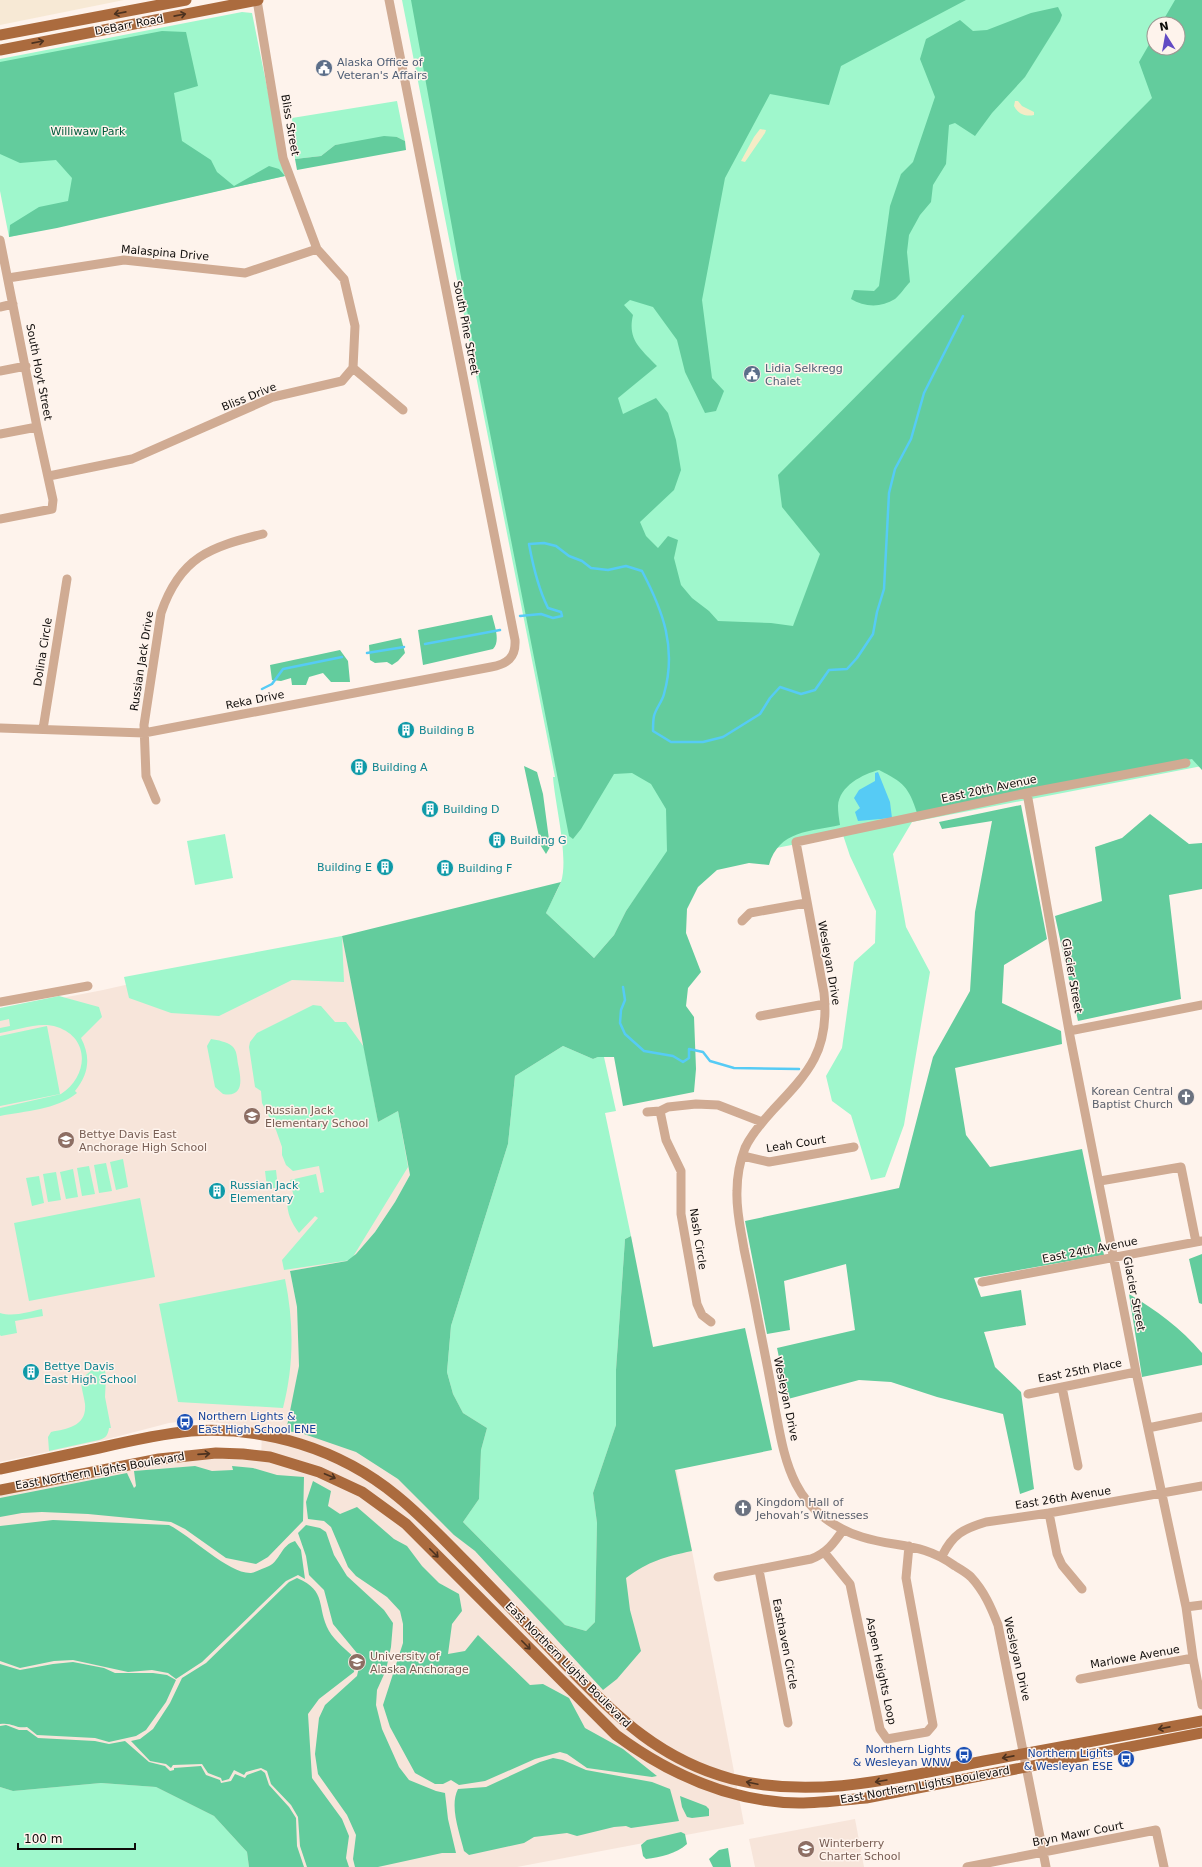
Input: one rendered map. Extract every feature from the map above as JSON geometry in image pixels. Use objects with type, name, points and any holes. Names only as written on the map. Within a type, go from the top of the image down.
[{"type":"main road","name":"DeBarr Road","points":[[0,36],[137,5],[186,0]]},
{"type":"main road","name":"DeBarr Road","points":[[0,50],[257,0]]},
{"type":"main road","name":"East Northern Lights Boulevard","points":[[0,1469],[129,1442],[188,1432],[242,1432],[291,1441],[351,1464],[396,1494],[426,1522],[621,1719],[658,1747],[703,1769],[729,1778],[754,1784],[784,1788],[811,1789],[877,1782],[1202,1721]]},
{"type":"main road","name":"East Northern Lights Boulevard","points":[[0,1490],[158,1459],[189,1455],[243,1454],[270,1457],[326,1474],[362,1492],[406,1524],[616,1735],[636,1749],[686,1778],[744,1796],[786,1802],[817,1802],[866,1798],[1202,1733]]},
{"type":"street","name":"Bliss Street","points":[[257,0],[283,158],[317,249]]},
{"type":"street","name":"South Pine Street","points":[[389,0],[515,640],[514,654],[510,660]]},
{"type":"street","name":"South Hoyt Street","points":[[0,240],[53,500],[52,509],[0,519]]},
{"type":"street","name":"Malaspina Drive","points":[[8,278],[124,260],[246,273],[317,249]]},
{"type":"street","points":[[317,249],[344,279],[355,326],[353,368],[403,410]]},
{"type":"street","points":[[0,307],[13,304]]},
{"type":"street","points":[[0,371],[26,366]]},
{"type":"street","name":"Bliss Drive","points":[[49,476],[132,460],[273,398],[342,381],[353,368]]},
{"type":"street","points":[[0,434],[37,427]]},
{"type":"street","name":"Russian Jack Drive","points":[[156,800],[146,776],[144,733],[162,613],[173,585],[190,564],[207,552],[233,541],[263,534]]},
{"type":"street","name":"Dolina Circle","points":[[43,729],[67,579]]},
{"type":"street","name":"Reka Drive","points":[[0,728],[144,733],[491,667],[504,664],[510,660]]},
{"type":"street","name":"East 20th Avenue","points":[[796,842],[1027,793],[1186,762]]},
{"type":"street","name":"Glacier Street","points":[[1027,793],[1069,1031],[1115,1257],[1136,1372],[1186,1608],[1193,1658],[1202,1704]]},
{"type":"street","name":"Wesleyan Drive","points":[[796,842],[825,1004],[824,1030],[819,1049],[804,1077],[762,1122],[745,1147],[737,1190],[738,1215],[788,1464],[796,1485],[805,1499],[825,1519],[843,1530],[863,1538],[909,1546],[942,1556],[970,1576],[987,1598],[998,1625],[1046,1867]]},
{"type":"street","points":[[742,921],[750,914],[806,903]]},
{"type":"street","points":[[0,1002],[88,986]]},
{"type":"street","points":[[760,1016],[825,1004]]},
{"type":"street","points":[[1069,1031],[1202,1004]]},
{"type":"street","points":[[647,1112],[660,1111],[668,1107],[696,1104],[718,1105],[762,1122]]},
{"type":"street","name":"Nash Circle","points":[[660,1111],[666,1140],[681,1171],[681,1214],[697,1304],[702,1315],[711,1322]]},
{"type":"street","name":"Leah Court","points":[[743,1156],[769,1162],[854,1147]]},
{"type":"street","points":[[1100,1181],[1181,1167],[1199,1241]]},
{"type":"street","name":"East 24th Avenue","points":[[982,1282],[1199,1241]]},
{"type":"street","name":"East 25th Place","points":[[1028,1394],[1136,1372]]},
{"type":"street","points":[[1062,1387],[1078,1466]]},
{"type":"street","points":[[1148,1428],[1202,1418]]},
{"type":"street","name":"East 26th Avenue","points":[[942,1556],[953,1538],[961,1531],[986,1522],[1049,1513],[1202,1486]]},
{"type":"street","points":[[1049,1513],[1056,1554],[1062,1565],[1082,1589]]},
{"type":"street","points":[[718,1577],[811,1559],[833,1545],[843,1530]]},
{"type":"street","name":"Aspen Heights Loop","points":[[824,1552],[850,1584],[880,1729],[887,1739],[927,1732],[933,1725],[906,1578],[909,1546]]},
{"type":"street","name":"Easthaven Circle","points":[[759,1570],[788,1723]]},
{"type":"street","points":[[1186,1608],[1202,1604]]},
{"type":"street","name":"Marlowe Avenue","points":[[1080,1679],[1193,1658]]},
{"type":"street","name":"Bryn Mawr Court","points":[[967,1867],[1156,1830],[1164,1867]]},
{"type":"shaded area","points":[[0,0],[124,0],[0,25]]},
{"type":"shaded area","name":"University of Alaska Anchorage","points":[[342,936],[367,1059],[398,1111],[410,1175],[395,1202],[375,1232],[356,1254],[347,1261],[290,1271],[297,1307],[299,1366],[290,1415],[653,1346],[744,1824],[517,1867],[0,1867],[0,1495],[157,1464],[208,1459],[240,1459],[261,1461],[262,1428],[195,1420],[169,1423],[104,1440],[0,1462],[0,1010],[103,990]]},
{"type":"shaded area","name":"Winterberry Charter School","points":[[855,1819],[864,1867],[755,1867],[749,1839]]},
{"type":"green space","points":[[402,0],[1202,0],[1202,766],[912,822],[893,854],[906,927],[930,972],[904,1125],[885,1177],[871,1180],[851,1115],[832,1101],[826,1076],[842,1048],[854,962],[875,943],[876,911],[850,856],[843,835],[654,872],[626,911],[614,935],[594,958],[546,913],[561,882],[563,871],[563,845],[553,777],[555,777]]},
{"type":"green space","points":[[411,0],[966,0],[841,66],[829,105],[770,94],[725,178],[702,300],[712,378],[724,391],[716,411],[705,413],[685,372],[677,340],[653,307],[630,300],[624,305],[633,315],[632,331],[637,344],[657,366],[618,398],[623,414],[656,398],[668,413],[676,440],[681,470],[674,490],[640,522],[646,536],[658,548],[668,536],[678,540],[674,558],[681,585],[692,598],[709,611],[718,621],[771,623],[793,626],[820,554],[782,507],[778,475],[1152,98],[1139,62],[1146,50],[1146,56],[1186,56],[1186,16],[1166,16],[1175,0],[1202,0],[1202,770],[1192,759],[917,813],[908,791],[894,778],[879,770],[866,774],[847,787],[839,799],[838,806],[840,825],[797,834],[780,845],[769,865],[749,863],[717,870],[698,887],[687,909],[686,933],[701,972],[688,988],[686,1006],[694,1017],[696,1069],[694,1092],[623,1106],[614,1057],[598,1057],[593,1059],[563,1046],[515,1076],[508,1144],[451,1326],[447,1372],[453,1394],[463,1413],[487,1428],[481,1450],[479,1499],[463,1522],[565,1625],[586,1631],[595,1622],[597,1523],[593,1493],[616,1425],[616,1370],[625,1239],[631,1236],[653,1347],[745,1328],[772,1450],[675,1470],[692,1551],[657,1560],[642,1567],[626,1578],[630,1610],[641,1651],[617,1679],[603,1690],[475,1551],[454,1535],[398,1479],[356,1452],[301,1433],[286,1431],[299,1366],[297,1307],[290,1271],[347,1261],[356,1254],[375,1232],[395,1202],[410,1175],[398,1111],[378,1122],[342,936],[561,882],[546,913],[594,958],[614,935],[626,911],[667,851],[666,809],[651,784],[632,773],[614,774],[581,829],[573,839],[569,836],[480,382]]},
{"type":"green space","points":[[1058,7],[1062,15],[1060,21],[1025,77],[992,113],[975,136],[955,123],[949,125],[946,164],[933,185],[931,202],[920,215],[909,235],[907,252],[910,282],[895,299],[884,304],[867,305],[851,299],[854,290],[874,291],[879,286],[890,206],[901,174],[913,162],[935,97],[920,59],[926,39],[960,20],[973,31],[987,30],[1031,13]]},
{"type":"green space","name":"Williwaw Park","points":[[242,12],[252,13],[285,176],[9,237],[0,191],[0,59]]},
{"type":"green space","name":"Williwaw Park","points":[[162,31],[186,32],[198,86],[174,93],[182,141],[211,160],[217,172],[234,186],[269,166],[279,169],[285,176],[57,228],[9,237],[10,225],[39,207],[68,201],[72,178],[56,160],[20,163],[0,154],[0,62]]},
{"type":"green space","points":[[397,101],[405,141],[397,137],[335,145],[321,156],[295,159],[292,118]]},
{"type":"green space","points":[[384,136],[397,137],[405,141],[406,150],[297,170],[295,159],[321,156],[335,145]]},
{"type":"green space","points":[[492,615],[497,637],[493,649],[423,665],[418,630]]},
{"type":"green space","points":[[401,638],[405,653],[398,661],[392,665],[387,662],[375,663],[370,660],[369,645]]},
{"type":"green space","points":[[340,650],[348,661],[350,682],[331,682],[323,673],[309,677],[306,685],[292,685],[291,678],[281,681],[272,680],[270,665]]},
{"type":"green space","points":[[524,766],[537,772],[543,794],[550,847],[546,854],[541,846]]},
{"type":"green space","points":[[1021,805],[1047,939],[1004,965],[1002,1003],[1061,1031],[1062,1044],[955,1068],[966,1135],[990,1167],[1082,1149],[1104,1255],[974,1278],[981,1297],[1021,1290],[1026,1325],[984,1332],[995,1367],[1021,1392],[1034,1489],[1020,1494],[1003,1414],[937,1397],[891,1382],[859,1380],[788,1399],[777,1348],[855,1330],[846,1264],[784,1281],[790,1330],[767,1334],[745,1221],[899,1188],[933,1057],[970,991],[975,912],[992,821],[942,829],[939,822]]},
{"type":"green space","points":[[1150,814],[1189,844],[1202,843],[1202,889],[1169,895],[1181,999],[1078,1021],[1055,916],[1102,901],[1095,847],[1122,838]]},
{"type":"green space","points":[[225,834],[233,878],[195,885],[187,841]]},
{"type":"green space","points":[[342,936],[344,982],[292,980],[219,1016],[171,1013],[129,998],[124,977]]},
{"type":"green space","points":[[59,996],[99,1007],[102,1017],[81,1038],[86,1052],[87,1065],[86,1072],[80,1085],[75,1091],[77,1093],[69,1099],[50,1106],[0,1116],[0,1108],[61,1094],[70,1087],[77,1078],[81,1068],[82,1058],[76,1040],[68,1032],[50,1025],[36,1025],[0,1033],[0,1028],[10,1026],[9,1019],[0,1021],[0,1008]]},
{"type":"green space","points":[[313,1005],[321,1006],[335,1022],[346,1022],[364,1047],[378,1122],[398,1111],[408,1167],[351,1260],[284,1270],[282,1260],[318,1218],[315,1216],[299,1233],[292,1221],[288,1209],[287,1199],[294,1198],[290,1180],[316,1174],[320,1193],[324,1192],[319,1166],[293,1171],[286,1165],[276,1130],[262,1103],[261,1091],[255,1087],[249,1047],[250,1042],[257,1033]]},
{"type":"green space","points":[[47,1026],[60,1094],[0,1106],[0,1036]]},
{"type":"green space","points":[[211,1039],[228,1043],[235,1050],[240,1075],[240,1086],[235,1093],[223,1094],[215,1087],[207,1046]]},
{"type":"green space","points":[[563,1046],[593,1059],[604,1057],[616,1111],[605,1113],[631,1236],[625,1239],[616,1370],[616,1425],[593,1493],[597,1523],[595,1622],[586,1631],[565,1625],[463,1522],[479,1499],[481,1450],[487,1428],[463,1413],[453,1394],[447,1372],[451,1326],[508,1144],[515,1076]]},
{"type":"green space","points":[[123,1159],[128,1187],[116,1190],[110,1162]]},
{"type":"green space","points":[[106,1163],[112,1191],[99,1193],[94,1165]]},
{"type":"green space","points":[[89,1166],[95,1194],[82,1196],[77,1168]]},
{"type":"green space","points":[[73,1169],[78,1197],[66,1199],[60,1172]]},
{"type":"green space","points":[[276,1170],[278,1188],[267,1188],[265,1171]]},
{"type":"green space","points":[[56,1172],[61,1200],[48,1202],[43,1174]]},
{"type":"green space","points":[[39,1176],[44,1203],[32,1206],[26,1178]]},
{"type":"green space","points":[[140,1198],[155,1277],[29,1301],[14,1223]]},
{"type":"green space","points":[[1202,1254],[1202,1304],[1199,1303],[1189,1259]]},
{"type":"green space","points":[[285,1279],[290,1311],[292,1344],[287,1392],[283,1408],[178,1402],[159,1304]]},
{"type":"green space","points":[[1129,1294],[1159,1313],[1177,1327],[1202,1353],[1202,1365],[1142,1377]]},
{"type":"green space","points":[[42,1309],[43,1316],[15,1321],[17,1333],[0,1335],[0,1313],[16,1314]]},
{"type":"green space","points":[[100,1369],[105,1371],[106,1376],[105,1397],[111,1428],[109,1428],[105,1437],[99,1440],[49,1451],[48,1437],[51,1432],[70,1428],[80,1422],[85,1411],[81,1379],[92,1370]]},
{"type":"green space","points":[[195,1466],[212,1471],[233,1470],[232,1466],[253,1468],[277,1475],[304,1477],[303,1521],[268,1557],[256,1564],[226,1558],[185,1529],[171,1522],[88,1514],[42,1512],[22,1513],[0,1517],[0,1498],[127,1473],[134,1488],[136,1486],[134,1471]]},
{"type":"green space","points":[[313,1481],[331,1491],[328,1506],[340,1514],[357,1507],[394,1539],[407,1546],[422,1566],[439,1583],[459,1594],[462,1611],[452,1624],[448,1654],[465,1651],[478,1635],[530,1685],[543,1684],[569,1698],[585,1728],[623,1749],[657,1776],[652,1777],[587,1768],[567,1754],[560,1752],[535,1759],[485,1781],[459,1785],[451,1780],[443,1784],[435,1784],[415,1773],[390,1727],[383,1705],[403,1643],[403,1624],[400,1611],[387,1597],[356,1576],[348,1567],[331,1527],[324,1521],[308,1519],[306,1502]]},
{"type":"green space","points":[[53,1520],[169,1525],[221,1561],[242,1572],[251,1573],[273,1564],[284,1549],[290,1543],[295,1541],[301,1550],[305,1579],[298,1575],[286,1581],[202,1662],[176,1679],[168,1673],[152,1670],[128,1672],[73,1660],[54,1661],[20,1668],[0,1661],[0,1526]]},
{"type":"green space","points":[[306,1525],[320,1528],[326,1532],[334,1555],[347,1576],[384,1610],[393,1623],[391,1647],[386,1670],[377,1690],[376,1705],[382,1729],[399,1767],[409,1780],[445,1793],[448,1819],[456,1853],[442,1853],[378,1867],[355,1867],[353,1859],[356,1835],[347,1815],[318,1774],[315,1754],[319,1718],[325,1705],[357,1676],[361,1658],[333,1624],[324,1590],[309,1575],[306,1556],[298,1533]]},
{"type":"green space","points":[[297,1578],[313,1588],[320,1600],[325,1622],[331,1635],[355,1658],[354,1672],[319,1699],[308,1714],[312,1778],[342,1819],[349,1836],[346,1858],[349,1867],[307,1867],[300,1846],[298,1817],[291,1805],[271,1784],[267,1771],[261,1768],[246,1772],[244,1775],[234,1770],[229,1779],[222,1781],[221,1778],[208,1773],[202,1764],[173,1765],[171,1768],[166,1764],[150,1761],[131,1741],[140,1739],[153,1729],[170,1703],[182,1678],[206,1663],[289,1582]]},
{"type":"green space","points":[[73,1662],[104,1668],[115,1673],[153,1673],[167,1675],[176,1680],[166,1702],[146,1730],[136,1736],[109,1742],[95,1738],[37,1735],[27,1727],[0,1724],[0,1664],[20,1670]]},
{"type":"green space","points":[[6,1725],[19,1730],[27,1730],[38,1738],[95,1741],[109,1744],[125,1741],[149,1762],[165,1766],[170,1771],[174,1770],[174,1768],[201,1766],[206,1775],[220,1780],[221,1783],[231,1781],[235,1774],[245,1778],[247,1775],[261,1770],[265,1773],[269,1785],[289,1807],[296,1818],[297,1846],[304,1867],[249,1867],[247,1852],[214,1816],[156,1787],[101,1783],[13,1791],[0,1787],[0,1726]]},
{"type":"green space","points":[[553,1758],[563,1760],[586,1770],[652,1782],[670,1789],[679,1821],[631,1828],[626,1826],[614,1827],[577,1836],[567,1833],[534,1837],[524,1843],[469,1855],[464,1851],[455,1812],[458,1789],[486,1787],[540,1762]]},
{"type":"green space","points":[[101,1783],[156,1787],[214,1816],[247,1852],[249,1867],[0,1867],[0,1787],[13,1791]]},
{"type":"green space","points":[[680,1796],[706,1806],[709,1809],[709,1816],[692,1818],[687,1817],[682,1807]]},
{"type":"green space","points":[[681,1832],[685,1834],[687,1844],[683,1847],[673,1853],[657,1857],[646,1859],[643,1856],[641,1845],[647,1840]]},
{"type":"green space","points":[[728,1848],[731,1867],[713,1867],[709,1859],[719,1850]]},
{"type":"sand","points":[[1015,101],[1018,101],[1022,106],[1034,112],[1034,115],[1031,116],[1020,113],[1014,106]]},
{"type":"sand","points":[[760,129],[766,130],[765,133],[745,162],[741,161],[754,137]]},
{"type":"water","points":[[878,772],[890,802],[892,818],[858,821],[855,812],[860,808],[854,798],[859,790],[875,781],[875,773]]},
{"type":"waterway","points":[[520,616],[541,614],[553,618],[562,616],[561,612],[548,608],[544,600],[536,577],[529,544],[544,543],[556,546],[569,556],[582,561],[591,568],[608,570],[626,566],[642,571],[662,615],[668,645],[668,677],[663,697],[654,716],[653,731],[671,742],[703,742],[723,737],[760,714],[770,698],[780,687],[801,694],[815,690],[829,670],[847,669],[857,658],[873,634],[877,612],[884,589],[889,493],[895,469],[911,439],[924,393],[963,316]]},
{"type":"waterway","points":[[425,644],[500,630]]},
{"type":"waterway","points":[[367,653],[404,647]]},
{"type":"waterway","points":[[262,689],[272,684],[283,669],[342,657]]},
{"type":"waterway","points":[[623,987],[625,1000],[621,1010],[620,1023],[625,1034],[644,1051],[673,1056],[683,1062],[689,1058],[689,1049],[703,1052],[710,1061],[734,1068],[799,1069]]},
{"type":"place","name":"Alaska Office of Veteran's Affairs","points":[[324,68]]},
{"type":"place","name":"Lidia Selkregg Chalet","points":[[752,374]]},
{"type":"place","name":"Building B","points":[[406,730]]},
{"type":"place","name":"Building A","points":[[359,767]]},
{"type":"place","name":"Building D","points":[[430,809]]},
{"type":"place","name":"Building G","points":[[497,840]]},
{"type":"place","name":"Building E","points":[[385,867]]},
{"type":"place","name":"Building F","points":[[445,868]]},
{"type":"place","name":"Korean Central Baptist Church","points":[[1186,1097]]},
{"type":"place","name":"Russian Jack Elementary School","points":[[252,1116]]},
{"type":"place","name":"Bettye Davis East Anchorage High School","points":[[66,1140]]},
{"type":"place","name":"Russian Jack Elementary","points":[[217,1191]]},
{"type":"place","name":"Bettye Davis East High School","points":[[31,1372]]},
{"type":"place","name":"Northern Lights & East High School ENE","points":[[185,1422]]},
{"type":"place","name":"Kingdom Hall of Jehovah’s Witnesses","points":[[743,1508]]},
{"type":"place","name":"University of Alaska Anchorage","points":[[357,1662]]},
{"type":"place","name":"Northern Lights & Wesleyan WNW","points":[[964,1755]]},
{"type":"place","name":"Northern Lights & Wesleyan ESE","points":[[1126,1759]]},
{"type":"place","name":"Winterberry Charter School","points":[[806,1849]]}]
